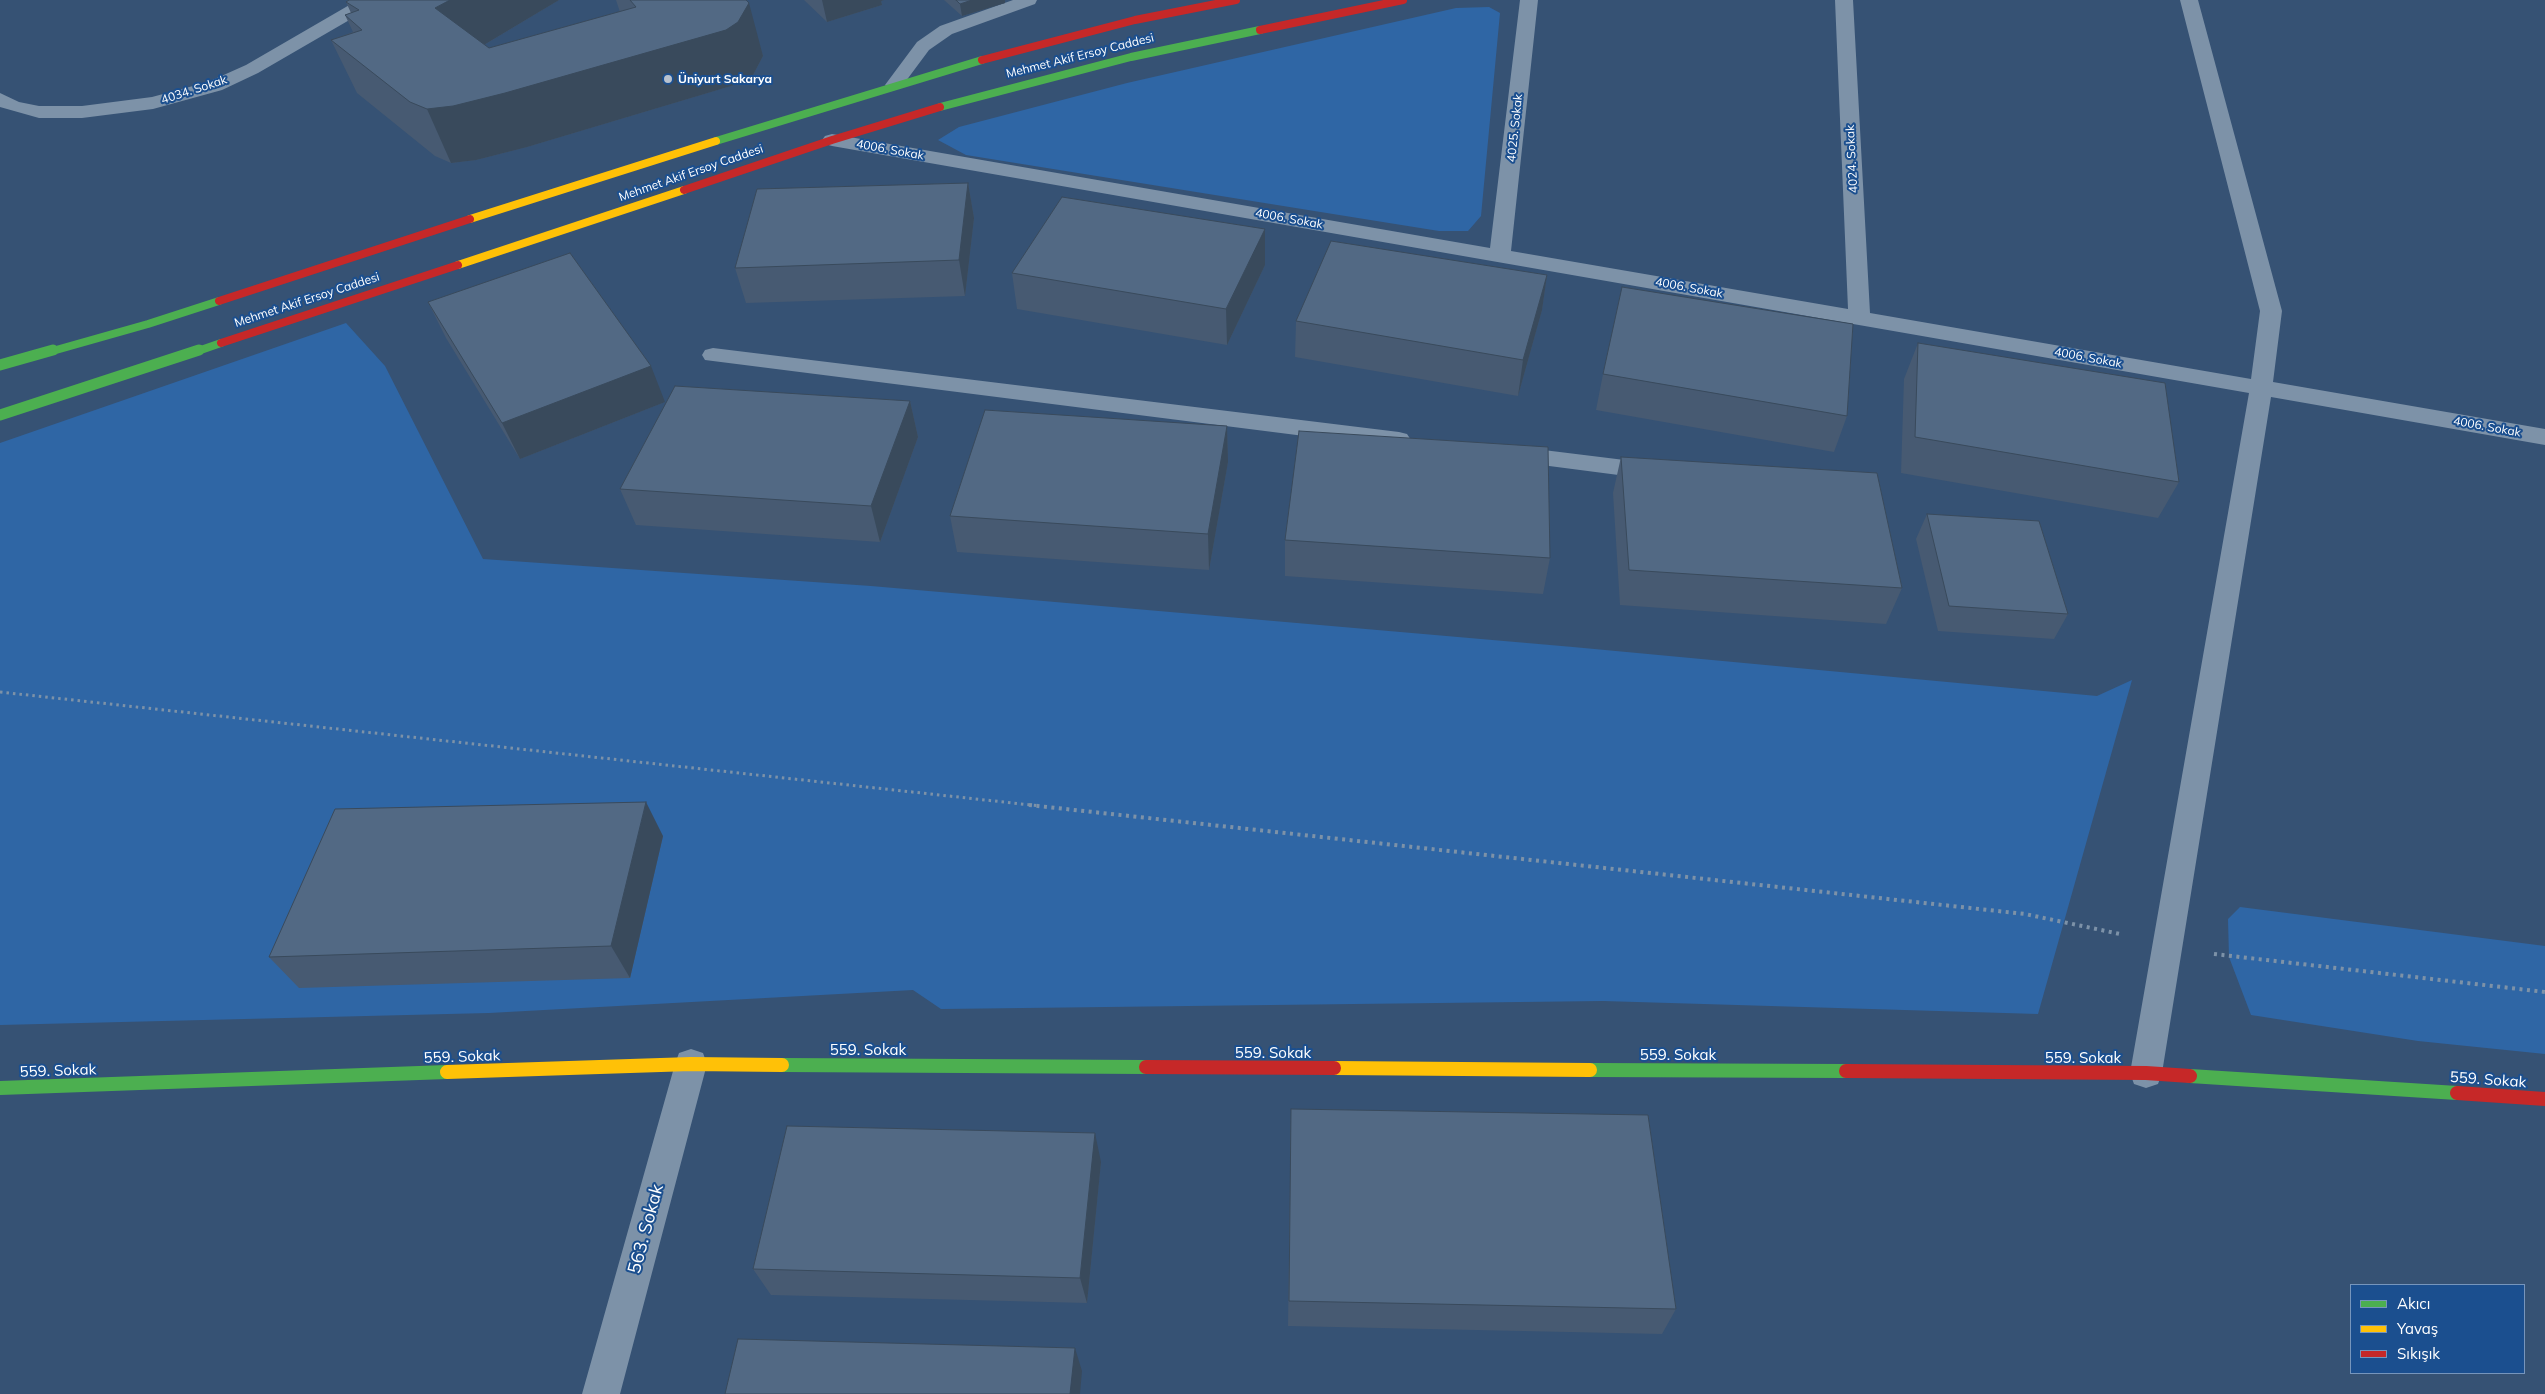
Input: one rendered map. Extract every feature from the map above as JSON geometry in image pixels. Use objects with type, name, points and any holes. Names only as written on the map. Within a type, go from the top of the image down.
[{"type":"main road","name":"Mehmet Akif Ersoy Caddesi","points":[[0,415],[617,213],[832,140],[966,99],[1131,57],[1403,0]]},
{"type":"main road","name":"Mehmet Akif Ersoy Caddesi","points":[[0,365],[148,324],[478,216],[927,74],[1135,20],[1232,1]]},
{"type":"main road","name":"559. Sokak","points":[[0,1088],[692,1064],[2146,1073],[2545,1099]]},
{"type":"street","name":"4034. Sokak","points":[[0,99],[13,106],[39,112],[82,112],[153,103],[215,86],[252,70],[371,0]]},
{"type":"street","name":"4025. Sokak","points":[[1500,256],[1529,0]]},
{"type":"street","name":"4024. Sokak","points":[[1844,0],[1859,318]]},
{"type":"street","points":[[2146,1073],[2260,388],[2271,311],[2190,0]]},
{"type":"street","name":"4006. Sokak","points":[[832,140],[2545,437]]},
{"type":"street","points":[[713,355],[1422,443]]},
{"type":"street","points":[[1491,451],[1678,474]]},
{"type":"street","name":"563. Sokak","points":[[602,1394],[692,1064]]},
{"type":"lane","points":[[894,85],[923,46],[946,30],[1029,0]]},
{"type":"lane","points":[[1206,0],[1232,1]]},
{"type":"path","points":[[0,692],[2025,914],[2229,957],[2545,992]]},
{"type":"shaded area","points":[[1489,7],[1500,13],[1481,216],[1468,231],[1439,231],[966,155],[938,140],[959,127],[1127,83],[1456,8]]},
{"type":"shaded area","points":[[346,323],[385,366],[483,559],[871,586],[1573,647],[2097,696],[2132,680],[2038,1014],[1603,1001],[941,1009],[913,990],[489,1013],[0,1025],[0,443]]},
{"type":"shaded area","points":[[2240,907],[2545,946],[2545,1054],[2418,1041],[2251,1015],[2229,957],[2228,919]]},
{"type":"building","points":[[349,0],[450,0],[435,8],[489,48],[636,7],[630,0],[746,0],[749,3],[738,22],[726,30],[505,93],[453,106],[427,109],[410,102],[331,40],[362,30],[345,15],[359,10],[346,2]]},
{"type":"building","points":[[956,0],[972,0],[960,4]]},
{"type":"building","points":[[968,183],[959,260],[735,268],[757,189]]},
{"type":"building","points":[[1062,197],[1265,229],[1226,309],[1012,273]]},
{"type":"building","points":[[1331,241],[1547,275],[1523,360],[1296,321]]},
{"type":"building","points":[[570,253],[651,366],[502,423],[428,302]]},
{"type":"building","points":[[1622,287],[1853,324],[1847,416],[1603,374]]},
{"type":"building","points":[[1918,343],[2165,383],[2179,482],[1915,437]]},
{"type":"building","points":[[675,386],[910,401],[871,506],[620,489]]},
{"type":"building","points":[[985,410],[1227,426],[1208,534],[950,516]]},
{"type":"building","points":[[1299,431],[1548,447],[1550,558],[1285,540]]},
{"type":"building","points":[[1621,457],[1877,473],[1902,588],[1629,570]]},
{"type":"building","points":[[1927,514],[2039,521],[2068,614],[1949,606]]},
{"type":"building","points":[[646,802],[611,946],[269,957],[335,809]]},
{"type":"building","points":[[1291,1109],[1648,1115],[1676,1309],[1289,1301]]},
{"type":"building","points":[[787,1126],[1095,1133],[1080,1278],[753,1269]]},
{"type":"building","points":[[738,1339],[1075,1348],[1070,1394],[725,1394]]},
{"type":"traffic: fast","points":[[940,107],[1131,57],[1260,30]]},
{"type":"traffic: fast","points":[[716,141],[927,75],[982,60]]},
{"type":"traffic: fast","points":[[0,365],[148,324],[219,301]]},
{"type":"traffic: fast","points":[[0,415],[221,343]]},
{"type":"traffic: fast","points":[[782,1065],[1146,1067]]},
{"type":"traffic: fast","points":[[1590,1070],[1846,1071]]},
{"type":"traffic: fast","points":[[0,1088],[447,1072]]},
{"type":"traffic: fast","points":[[2190,1076],[2457,1093]]},
{"type":"traffic: slow","points":[[470,219],[716,141]]},
{"type":"traffic: slow","points":[[458,265],[684,190]]},
{"type":"traffic: slow","points":[[447,1072],[691,1064],[782,1065]]},
{"type":"traffic: slow","points":[[1334,1068],[1590,1070]]},
{"type":"traffic: jam","points":[[982,60],[1135,20],[1236,0]]},
{"type":"traffic: jam","points":[[1260,30],[1403,0]]},
{"type":"traffic: jam","points":[[684,190],[832,140],[940,107]]},
{"type":"traffic: jam","points":[[219,301],[470,219]]},
{"type":"traffic: jam","points":[[221,343],[458,265]]},
{"type":"traffic: jam","points":[[1146,1067],[1334,1068]]},
{"type":"traffic: jam","points":[[1846,1071],[2146,1073],[2190,1076]]},
{"type":"traffic: jam","points":[[2457,1093],[2545,1099]]},
{"type":"place","name":"Üniyurt Sakarya","points":[[668,79]]}]
